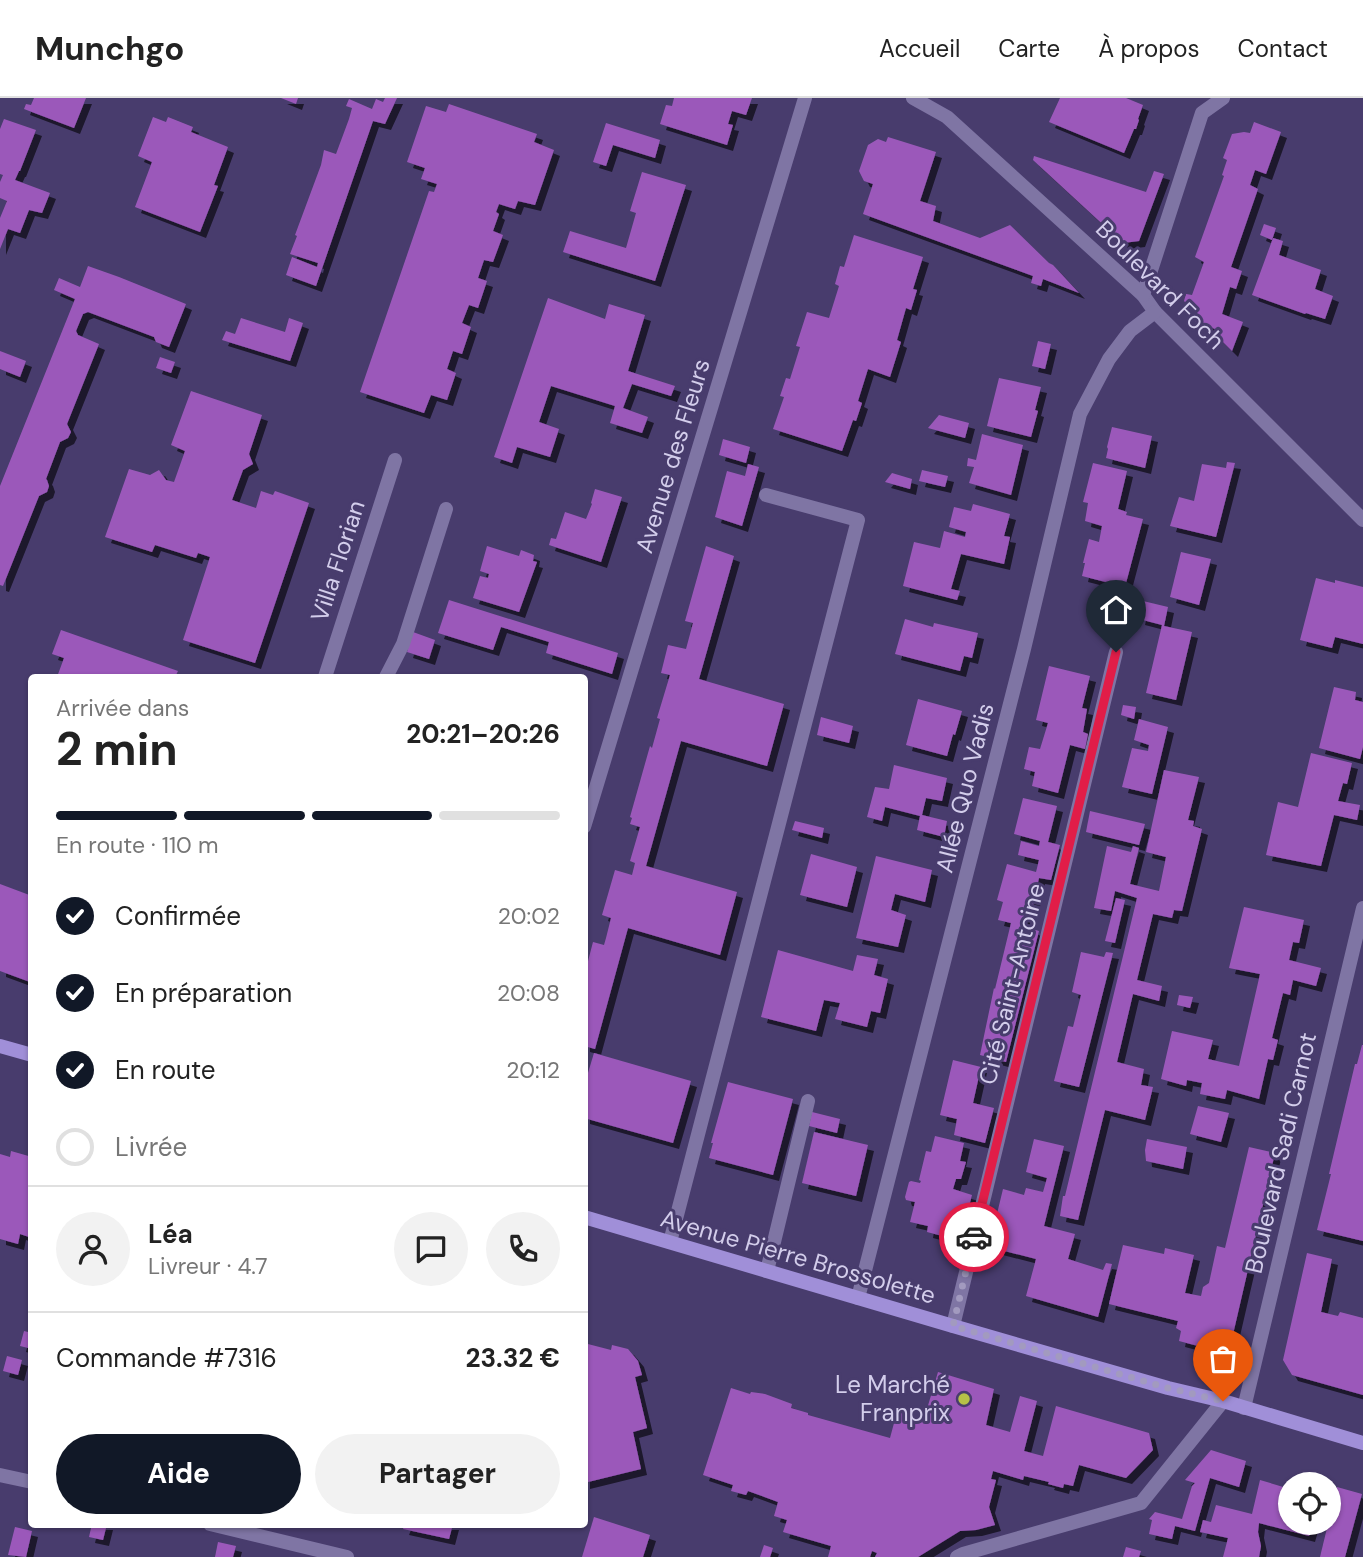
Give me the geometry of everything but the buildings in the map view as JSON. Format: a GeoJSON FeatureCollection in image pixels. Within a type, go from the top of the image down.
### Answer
{"type":"FeatureCollection","features":[{"type":"Feature","properties":{"kind":"main road"},"geometry":{"type":"LineString","coordinates":[[0,1046],[28,1054]]}},
{"type":"Feature","properties":{"kind":"main road","name":"Avenue Pierre Brossolette"},"geometry":{"type":"LineString","coordinates":[[588,1218],[1363,1443]]}},
{"type":"Feature","properties":{"kind":"street","name":"Avenue des Fleurs"},"geometry":{"type":"LineString","coordinates":[[588,814],[805,98]]}},
{"type":"Feature","properties":{"kind":"street","name":"Boulevard Foch"},"geometry":{"type":"LineString","coordinates":[[913,98],[947,117],[1143,295],[1156,312],[1363,520]]}},
{"type":"Feature","properties":{"kind":"street"},"geometry":{"type":"LineString","coordinates":[[1143,295],[1202,113],[1223,98]]}},
{"type":"Feature","properties":{"kind":"street","name":"Allée Quo Vadis"},"geometry":{"type":"LineString","coordinates":[[858,1298],[1020,662],[1080,414],[1109,359],[1130,331],[1156,312]]}},
{"type":"Feature","properties":{"kind":"street","name":"Villa Florian"},"geometry":{"type":"LineString","coordinates":[[326,674],[395,460]]}},
{"type":"Feature","properties":{"kind":"street"},"geometry":{"type":"LineString","coordinates":[[670,1242],[858,520],[766,495]]}},
{"type":"Feature","properties":{"kind":"street"},"geometry":{"type":"LineString","coordinates":[[388,674],[403,645],[446,509]]}},
{"type":"Feature","properties":{"kind":"street","name":"Cité Saint-Antoine"},"geometry":{"type":"LineString","coordinates":[[953,1326],[1116,652]]}},
{"type":"Feature","properties":{"kind":"street","name":"Boulevard Sadi Carnot"},"geometry":{"type":"LineString","coordinates":[[1244,1408],[1363,908]]}},
{"type":"Feature","properties":{"kind":"street"},"geometry":{"type":"LineString","coordinates":[[766,1271],[808,1101]]}},
{"type":"Feature","properties":{"kind":"street"},"geometry":{"type":"LineString","coordinates":[[957,1557],[1141,1503],[1223,1401]]}},
{"type":"Feature","properties":{"kind":"street"},"geometry":{"type":"LineString","coordinates":[[0,1475],[28,1481]]}},
{"type":"Feature","properties":{"kind":"street"},"geometry":{"type":"LineString","coordinates":[[227,1528],[347,1557]]}},
{"type":"Feature","properties":{"kind":"way so far"},"geometry":{"type":"LineString","coordinates":[[974,1237],[953,1326],[1168,1388],[1223,1401]]}},
{"type":"Feature","properties":{"kind":"place","name":"Le Marché Franprix"},"geometry":{"type":"Point","coordinates":[964,1399]}},
{"type":"Feature","properties":{"kind":"route"},"geometry":{"type":"LineString","coordinates":[[974,1237],[1116,652]]}}]}
